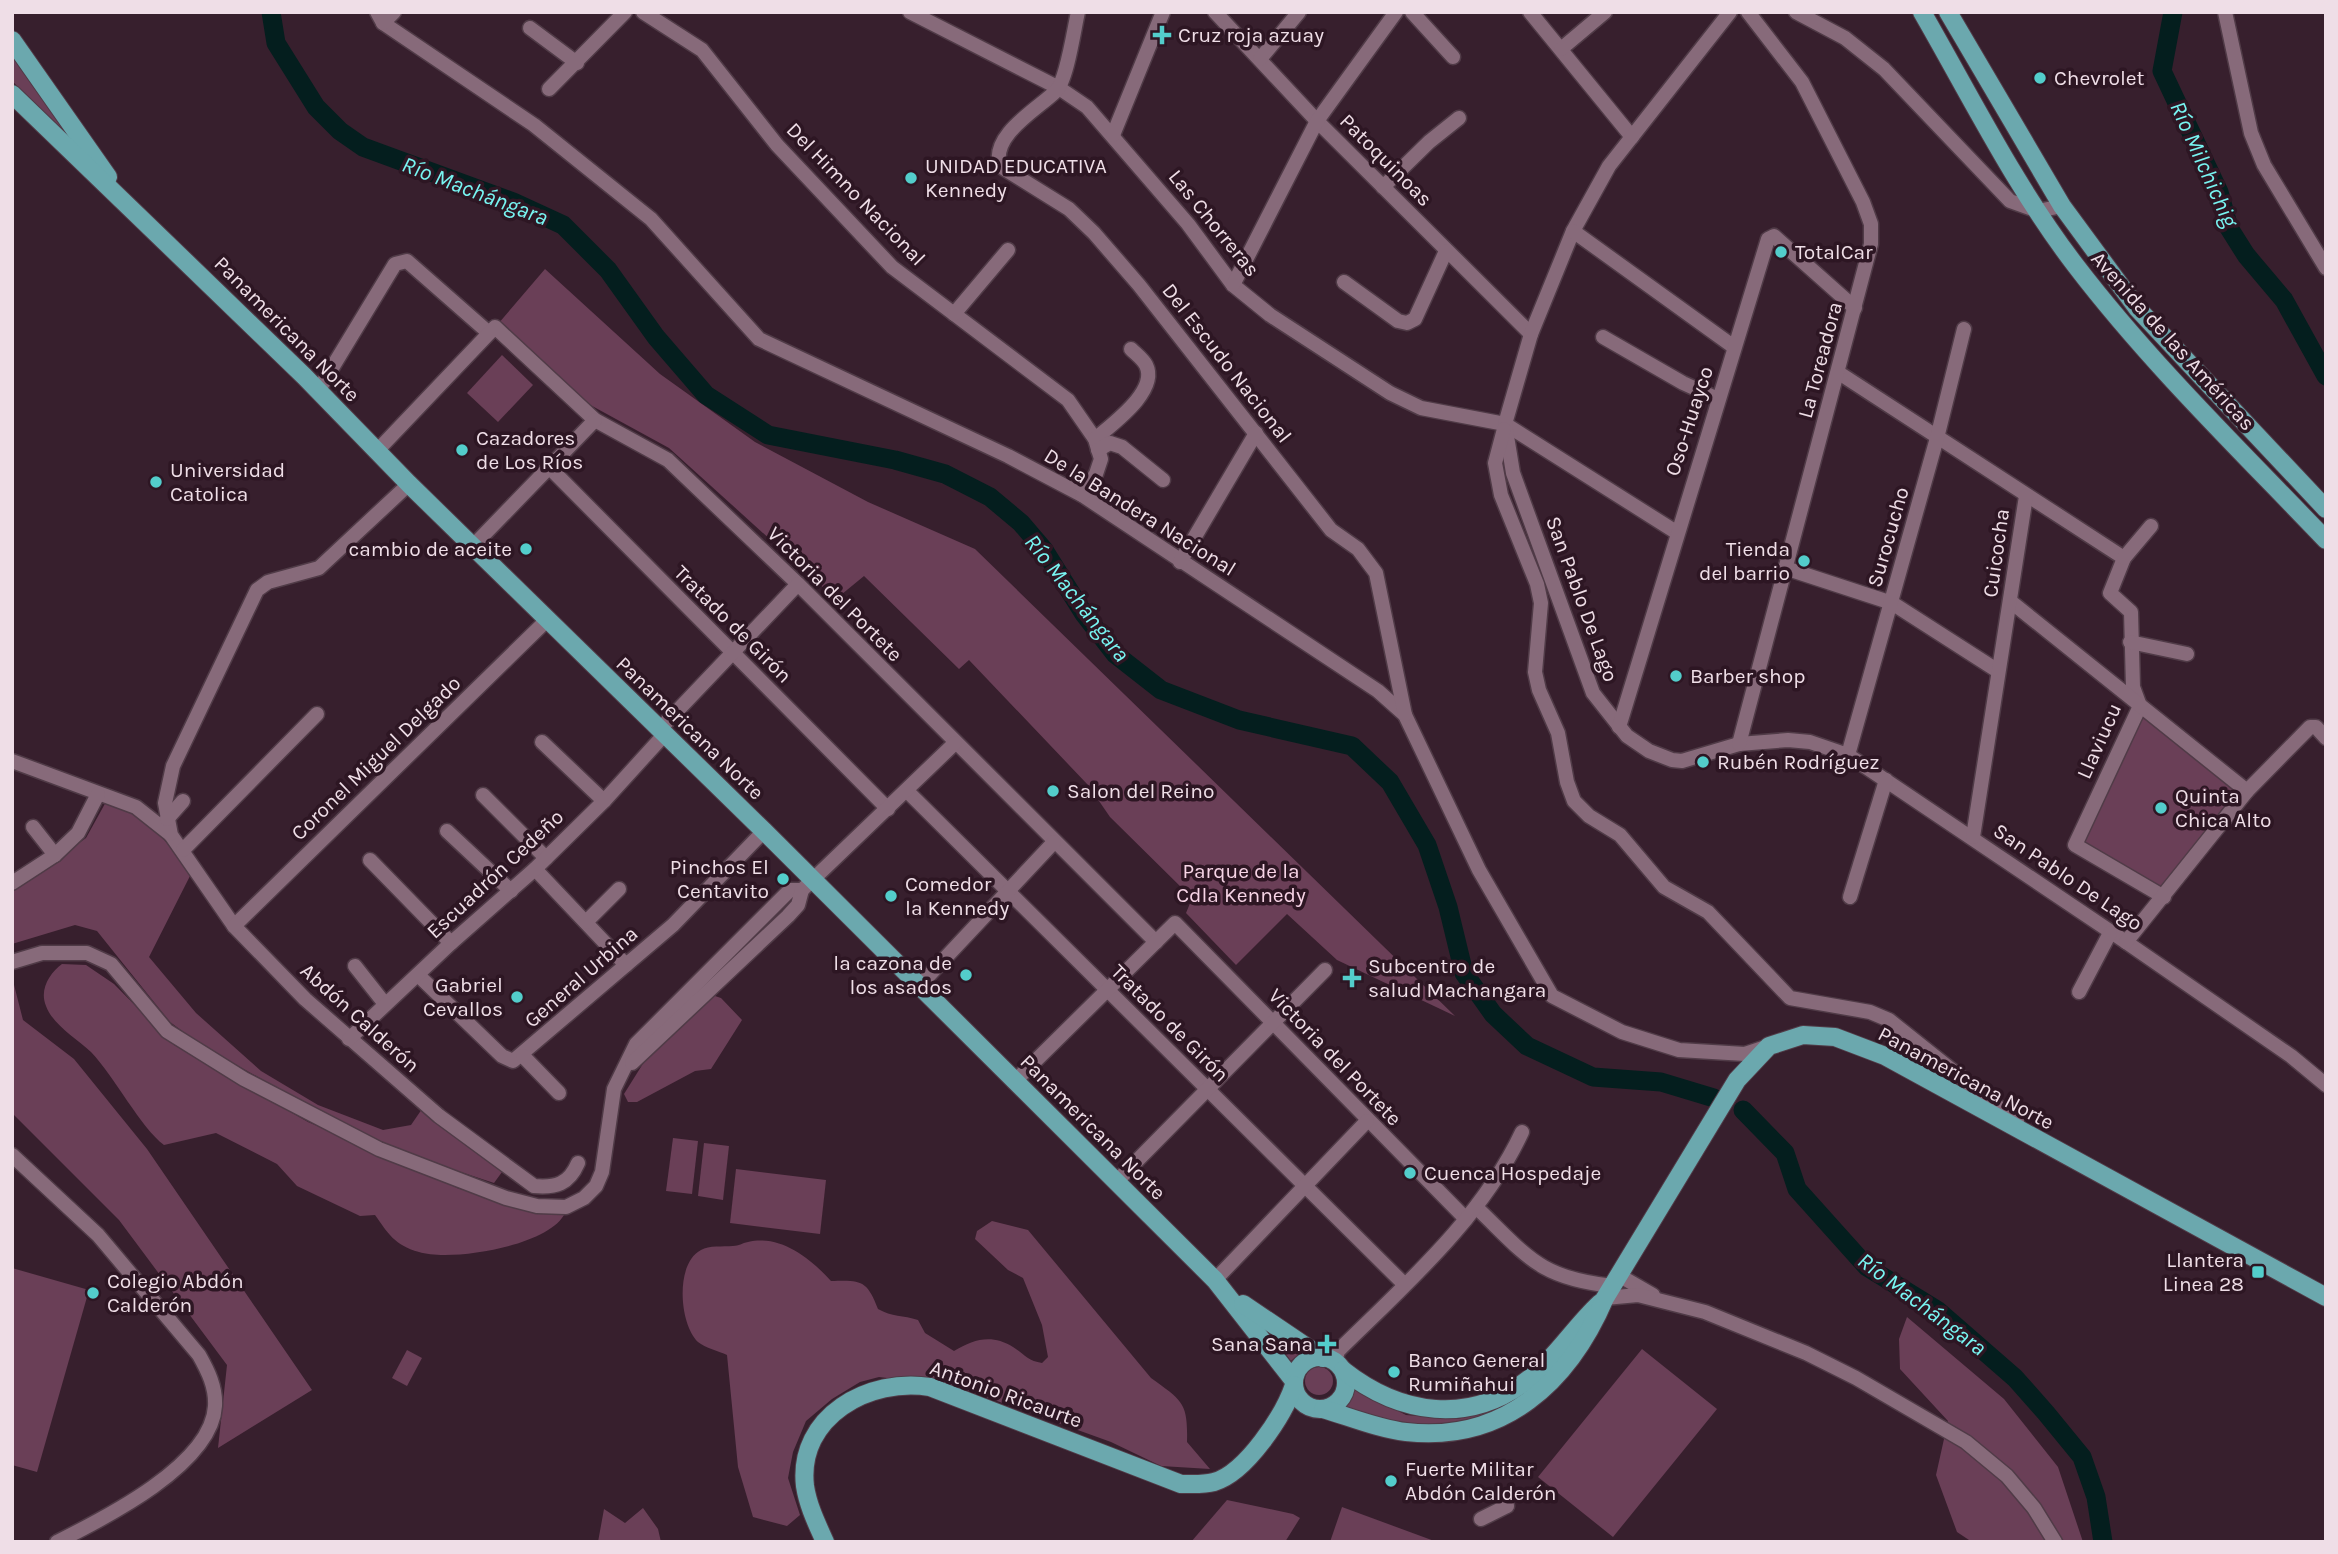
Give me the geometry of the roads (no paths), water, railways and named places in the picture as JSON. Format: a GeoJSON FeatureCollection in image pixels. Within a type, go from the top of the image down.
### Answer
{"type":"FeatureCollection","features":[{"type":"Feature","properties":{"kind":"main road","name":"Avenida de las Américas"},"geometry":{"type":"LineString","coordinates":[[1922,12],[2038,211],[2074,264],[2122,323],[2326,540]]}},
{"type":"Feature","properties":{"kind":"main road","name":"Avenida de las Américas"},"geometry":{"type":"LineString","coordinates":[[1948,12],[2062,206],[2137,307],[2326,509]]}},
{"type":"Feature","properties":{"kind":"main road","name":"Panamericana Norte"},"geometry":{"type":"LineString","coordinates":[[12,40],[87,157],[122,197],[376,452],[764,831],[807,886],[919,986],[1221,1286],[1294,1383],[1300,1399],[1319,1409],[1405,1432],[1436,1433],[1477,1426],[1520,1407],[1548,1387],[1564,1370],[1591,1331],[1613,1287],[1737,1080],[1769,1046],[1803,1035],[1835,1037],[1885,1056],[2050,1149],[2326,1297]]}},
{"type":"Feature","properties":{"kind":"main road","name":"Panamericana Norte"},"geometry":{"type":"LineString","coordinates":[[12,94],[87,157]]}},
{"type":"Feature","properties":{"kind":"main road","name":"Panamericana Norte"},"geometry":{"type":"LineString","coordinates":[[1221,1286],[1334,1363],[1368,1390],[1407,1405],[1446,1410],[1471,1407],[1494,1400],[1531,1377],[1613,1287]]}},
{"type":"Feature","properties":{"kind":"main road"},"geometry":{"type":"LineString","coordinates":[[1278,1420],[1303,1409],[1332,1407],[1343,1395],[1346,1387],[1334,1363],[1303,1364],[1294,1383]]}},
{"type":"Feature","properties":{"kind":"main road","name":"Antonio Ricaurte"},"geometry":{"type":"LineString","coordinates":[[825,1542],[809,1504],[805,1485],[805,1466],[811,1446],[830,1414],[845,1403],[891,1385],[910,1384],[952,1394],[1181,1484],[1207,1483],[1230,1475],[1278,1420],[1294,1383]]}},
{"type":"Feature","properties":{"kind":"street"},"geometry":{"type":"LineString","coordinates":[[380,18],[394,12]]}},
{"type":"Feature","properties":{"kind":"street"},"geometry":{"type":"LineString","coordinates":[[549,89],[625,12]]}},
{"type":"Feature","properties":{"kind":"street","name":"Del Himno Nacional"},"geometry":{"type":"LineString","coordinates":[[643,12],[702,50],[777,145],[892,267],[1068,400],[1097,444]]}},
{"type":"Feature","properties":{"kind":"street","name":"Las Chorreras"},"geometry":{"type":"LineString","coordinates":[[910,12],[926,17],[1059,88],[1087,107],[1188,224],[1233,285],[1270,315],[1390,393],[1421,408],[1505,424]]}},
{"type":"Feature","properties":{"kind":"street"},"geometry":{"type":"LineString","coordinates":[[1059,88],[1078,12]]}},
{"type":"Feature","properties":{"kind":"street"},"geometry":{"type":"LineString","coordinates":[[1113,135],[1163,12]]}},
{"type":"Feature","properties":{"kind":"street","name":"Patoquinoas"},"geometry":{"type":"LineString","coordinates":[[1215,12],[1317,121],[1531,334]]}},
{"type":"Feature","properties":{"kind":"street"},"geometry":{"type":"LineString","coordinates":[[1260,59],[1298,12]]}},
{"type":"Feature","properties":{"kind":"street"},"geometry":{"type":"LineString","coordinates":[[1233,285],[1317,121],[1396,12]]}},
{"type":"Feature","properties":{"kind":"street"},"geometry":{"type":"LineString","coordinates":[[1412,12],[1453,57]]}},
{"type":"Feature","properties":{"kind":"street"},"geometry":{"type":"LineString","coordinates":[[1530,12],[1632,137]]}},
{"type":"Feature","properties":{"kind":"street"},"geometry":{"type":"LineString","coordinates":[[1560,49],[1605,12]]}},
{"type":"Feature","properties":{"kind":"street","name":"San Pablo De Lago"},"geometry":{"type":"LineString","coordinates":[[1730,12],[1609,166],[1573,232],[1531,334],[1505,424],[1513,473],[1593,692],[1619,727],[1649,751],[1672,760],[1682,761],[1740,744],[1788,740],[1810,742],[1848,755],[2126,942],[2291,1056],[2326,1085]]}},
{"type":"Feature","properties":{"kind":"street","name":"La Toreadora"},"geometry":{"type":"LineString","coordinates":[[1740,744],[1871,244],[1871,224],[1863,202],[1802,82],[1748,12]]}},
{"type":"Feature","properties":{"kind":"street"},"geometry":{"type":"LineString","coordinates":[[1796,12],[1863,51],[2010,201],[2038,211],[2062,206]]}},
{"type":"Feature","properties":{"kind":"street"},"geometry":{"type":"LineString","coordinates":[[2225,12],[2251,133],[2264,166],[2326,268]]}},
{"type":"Feature","properties":{"kind":"street","name":"De la Bandera Nacional"},"geometry":{"type":"LineString","coordinates":[[380,18],[534,125],[651,219],[759,339],[1008,456],[1082,495],[1180,562],[1352,671],[1405,715],[1479,870],[1552,996],[1622,1032],[1679,1049],[1745,1054],[1769,1046]]}},
{"type":"Feature","properties":{"kind":"street"},"geometry":{"type":"LineString","coordinates":[[530,28],[577,63]]}},
{"type":"Feature","properties":{"kind":"street","name":"Del Escudo Nacional"},"geometry":{"type":"LineString","coordinates":[[1059,88],[1012,131],[1000,149],[1000,166],[1069,209],[1094,233],[1331,530],[1358,549],[1376,573],[1405,715]]}},
{"type":"Feature","properties":{"kind":"street"},"geometry":{"type":"LineString","coordinates":[[1382,187],[1429,142],[1459,118]]}},
{"type":"Feature","properties":{"kind":"street"},"geometry":{"type":"LineString","coordinates":[[1573,232],[1734,347]]}},
{"type":"Feature","properties":{"kind":"street","name":"Oso-Huayco"},"geometry":{"type":"LineString","coordinates":[[1619,727],[1676,532],[1768,239],[1774,236],[1856,308]]}},
{"type":"Feature","properties":{"kind":"street"},"geometry":{"type":"LineString","coordinates":[[954,314],[1008,250]]}},
{"type":"Feature","properties":{"kind":"street"},"geometry":{"type":"LineString","coordinates":[[1344,282],[1398,321],[1407,323],[1415,319],[1446,251]]}},
{"type":"Feature","properties":{"kind":"street"},"geometry":{"type":"LineString","coordinates":[[318,391],[395,264],[407,261],[489,333],[376,452]]}},
{"type":"Feature","properties":{"kind":"street","name":"Victoria del Portete"},"geometry":{"type":"LineString","coordinates":[[489,333],[495,327],[596,420],[667,460],[798,584],[1156,942],[1175,923],[1466,1219]]}},
{"type":"Feature","properties":{"kind":"street","name":"Surocucho"},"geometry":{"type":"LineString","coordinates":[[1848,755],[1937,438],[1964,329]]}},
{"type":"Feature","properties":{"kind":"street"},"geometry":{"type":"LineString","coordinates":[[1603,337],[1683,383],[1718,399]]}},
{"type":"Feature","properties":{"kind":"street"},"geometry":{"type":"LineString","coordinates":[[1097,444],[1137,401],[1145,388],[1149,374],[1146,364],[1131,349]]}},
{"type":"Feature","properties":{"kind":"street","name":"Cuicocha"},"geometry":{"type":"LineString","coordinates":[[1839,373],[2026,496],[1973,837]]}},
{"type":"Feature","properties":{"kind":"street"},"geometry":{"type":"LineString","coordinates":[[472,546],[596,420]]}},
{"type":"Feature","properties":{"kind":"street"},"geometry":{"type":"LineString","coordinates":[[1676,532],[1505,424],[1495,463],[1501,495],[1538,584],[1541,603],[1535,672],[1539,690],[1558,733],[1567,782],[1574,801],[1589,816],[1620,835],[1664,887],[1707,912],[1790,998],[1870,1012],[1889,1020],[2050,1149]]}},
{"type":"Feature","properties":{"kind":"street"},"geometry":{"type":"LineString","coordinates":[[1180,562],[1255,433]]}},
{"type":"Feature","properties":{"kind":"street"},"geometry":{"type":"LineString","coordinates":[[1097,444],[1110,443],[1122,447],[1163,480]]}},
{"type":"Feature","properties":{"kind":"street"},"geometry":{"type":"LineString","coordinates":[[1082,495],[1096,474],[1101,459],[1097,444]]}},
{"type":"Feature","properties":{"kind":"street","name":"Tratado de Girón"},"geometry":{"type":"LineString","coordinates":[[549,467],[888,809]]}},
{"type":"Feature","properties":{"kind":"street","name":"Abdón Calderón"},"geometry":{"type":"LineString","coordinates":[[409,484],[319,568],[268,582],[257,590],[173,766],[164,803],[167,819],[171,835],[234,926],[349,1040],[439,1116],[534,1186],[553,1188],[572,1176],[578,1163]]}},
{"type":"Feature","properties":{"kind":"street"},"geometry":{"type":"LineString","coordinates":[[2026,496],[2124,558]]}},
{"type":"Feature","properties":{"kind":"street","name":"Llaviucu"},"geometry":{"type":"LineString","coordinates":[[2151,526],[2124,558],[2110,593],[2130,612],[2133,687],[2140,706],[2075,845],[2164,897]]}},
{"type":"Feature","properties":{"kind":"street"},"geometry":{"type":"LineString","coordinates":[[1785,568],[1892,603],[1998,671]]}},
{"type":"Feature","properties":{"kind":"street","name":"Escuadrón Cedeño"},"geometry":{"type":"LineString","coordinates":[[349,1040],[451,943],[535,869],[604,801],[661,732],[798,584]]}},
{"type":"Feature","properties":{"kind":"street"},"geometry":{"type":"LineString","coordinates":[[2010,601],[2247,791]]}},
{"type":"Feature","properties":{"kind":"street","name":"Coronel Miguel Delgado"},"geometry":{"type":"LineString","coordinates":[[234,926],[547,620]]}},
{"type":"Feature","properties":{"kind":"street"},"geometry":{"type":"LineString","coordinates":[[2130,642],[2187,654]]}},
{"type":"Feature","properties":{"kind":"street"},"geometry":{"type":"LineString","coordinates":[[183,850],[317,714]]}},
{"type":"Feature","properties":{"kind":"street"},"geometry":{"type":"LineString","coordinates":[[2126,942],[2247,791],[2310,727],[2321,732]]}},
{"type":"Feature","properties":{"kind":"street"},"geometry":{"type":"LineString","coordinates":[[542,742],[604,801]]}},
{"type":"Feature","properties":{"kind":"street"},"geometry":{"type":"LineString","coordinates":[[12,961],[42,953],[87,953],[111,964],[167,1031],[244,1079],[379,1149],[506,1198],[537,1206],[566,1207],[584,1198],[596,1186],[602,1172],[614,1089],[626,1069],[788,915],[807,886],[955,743]]}},
{"type":"Feature","properties":{"kind":"street"},"geometry":{"type":"LineString","coordinates":[[12,761],[146,812],[171,835]]}},
{"type":"Feature","properties":{"kind":"street"},"geometry":{"type":"LineString","coordinates":[[1850,897],[1886,780]]}},
{"type":"Feature","properties":{"kind":"street","name":"Tratado de Girón"},"geometry":{"type":"LineString","coordinates":[[907,791],[1404,1284]]}},
{"type":"Feature","properties":{"kind":"street"},"geometry":{"type":"LineString","coordinates":[[12,883],[55,855],[78,833],[98,794]]}},
{"type":"Feature","properties":{"kind":"street"},"geometry":{"type":"LineString","coordinates":[[483,794],[546,858]]}},
{"type":"Feature","properties":{"kind":"street"},"geometry":{"type":"LineString","coordinates":[[167,819],[183,801]]}},
{"type":"Feature","properties":{"kind":"street"},"geometry":{"type":"LineString","coordinates":[[33,827],[55,855]]}},
{"type":"Feature","properties":{"kind":"street"},"geometry":{"type":"LineString","coordinates":[[447,831],[511,891]]}},
{"type":"Feature","properties":{"kind":"street","name":"General Urbina"},"geometry":{"type":"LineString","coordinates":[[418,975],[502,1056],[513,1060],[523,1056],[673,925],[764,831]]}},
{"type":"Feature","properties":{"kind":"street"},"geometry":{"type":"LineString","coordinates":[[919,986],[1054,842]]}},
{"type":"Feature","properties":{"kind":"street"},"geometry":{"type":"LineString","coordinates":[[370,860],[451,943]]}},
{"type":"Feature","properties":{"kind":"street"},"geometry":{"type":"LineString","coordinates":[[535,869],[626,965]]}},
{"type":"Feature","properties":{"kind":"street"},"geometry":{"type":"LineString","coordinates":[[586,922],[620,889]]}},
{"type":"Feature","properties":{"kind":"street"},"geometry":{"type":"LineString","coordinates":[[2079,992],[2110,933]]}},
{"type":"Feature","properties":{"kind":"street"},"geometry":{"type":"LineString","coordinates":[[1014,1082],[1156,942]]}},
{"type":"Feature","properties":{"kind":"street"},"geometry":{"type":"LineString","coordinates":[[355,966],[385,1004]]}},
{"type":"Feature","properties":{"kind":"street"},"geometry":{"type":"LineString","coordinates":[[1116,1182],[1325,970]]}},
{"type":"Feature","properties":{"kind":"street"},"geometry":{"type":"LineString","coordinates":[[523,1056],[559,1093]]}},
{"type":"Feature","properties":{"kind":"street"},"geometry":{"type":"LineString","coordinates":[[1221,1286],[1304,1185],[1367,1121]]}},
{"type":"Feature","properties":{"kind":"street"},"geometry":{"type":"LineString","coordinates":[[1334,1363],[1338,1351],[1477,1208],[1509,1161],[1522,1132]]}},
{"type":"Feature","properties":{"kind":"street"},"geometry":{"type":"LineString","coordinates":[[12,1155],[98,1235],[199,1355],[211,1378],[214,1394],[215,1407],[206,1433],[186,1460],[115,1513],[57,1542]]}},
{"type":"Feature","properties":{"kind":"street"},"geometry":{"type":"LineString","coordinates":[[1477,1208],[1538,1266],[1580,1282],[1613,1287],[1705,1312],[1806,1353],[1856,1378],[1966,1442],[2007,1476],[2034,1508],[2055,1542]]}},
{"type":"Feature","properties":{"kind":"street"},"geometry":{"type":"LineString","coordinates":[[1613,1287],[1660,1299]]}},
{"type":"Feature","properties":{"kind":"street"},"geometry":{"type":"LineString","coordinates":[[1481,1519],[1507,1506]]}},
{"type":"Feature","properties":{"kind":"waterway","name":"Río Machángara"},"geometry":{"type":"LineString","coordinates":[[271,12],[276,43],[316,107],[340,131],[363,147],[513,202],[563,225],[608,270],[656,337],[706,395],[768,435],[895,460],[945,474],[990,497],[1021,523],[1044,550],[1084,614],[1115,654],[1161,690],[1239,720],[1352,746],[1390,782],[1427,845],[1448,907],[1464,973],[1493,1014],[1527,1046],[1593,1077],[1661,1082],[1714,1098]]}},
{"type":"Feature","properties":{"kind":"waterway","name":"Río Milchichig"},"geometry":{"type":"LineString","coordinates":[[2173,12],[2162,71],[2219,192],[2229,228],[2246,255],[2284,300],[2326,376]]}},
{"type":"Feature","properties":{"kind":"waterway","name":"Río Machángara"},"geometry":{"type":"LineString","coordinates":[[1743,1110],[1785,1153],[1797,1189],[1867,1267],[1937,1310],[2015,1378],[2046,1413],[2082,1457],[2096,1497],[2103,1542]]}},
{"type":"Feature","properties":{"kind":"place","name":"Cruz roja azuay"},"geometry":{"type":"Point","coordinates":[1162,35]}},
{"type":"Feature","properties":{"kind":"place","name":"Chevrolet"},"geometry":{"type":"Point","coordinates":[2040,78]}},
{"type":"Feature","properties":{"kind":"place","name":"UNIDAD EDUCATIVA Kennedy"},"geometry":{"type":"Point","coordinates":[911,178]}},
{"type":"Feature","properties":{"kind":"place","name":"TotalCar"},"geometry":{"type":"Point","coordinates":[1781,252]}},
{"type":"Feature","properties":{"kind":"place","name":"Cazadores de Los Ríos"},"geometry":{"type":"Point","coordinates":[462,450]}},
{"type":"Feature","properties":{"kind":"place","name":"Universidad Catolica"},"geometry":{"type":"Point","coordinates":[156,482]}},
{"type":"Feature","properties":{"kind":"place","name":"cambio de aceite"},"geometry":{"type":"Point","coordinates":[526,549]}},
{"type":"Feature","properties":{"kind":"place","name":"Tienda del barrio"},"geometry":{"type":"Point","coordinates":[1804,561]}},
{"type":"Feature","properties":{"kind":"place","name":"Barber shop"},"geometry":{"type":"Point","coordinates":[1676,676]}},
{"type":"Feature","properties":{"kind":"place","name":"Rubén Rodríguez"},"geometry":{"type":"Point","coordinates":[1703,762]}},
{"type":"Feature","properties":{"kind":"place","name":"Salon del Reino"},"geometry":{"type":"Point","coordinates":[1053,791]}},
{"type":"Feature","properties":{"kind":"place","name":"Quinta Chica Alto"},"geometry":{"type":"Point","coordinates":[2161,808]}},
{"type":"Feature","properties":{"kind":"place","name":"Pinchos El Centavito"},"geometry":{"type":"Point","coordinates":[783,879]}},
{"type":"Feature","properties":{"kind":"place","name":"Comedor la Kennedy"},"geometry":{"type":"Point","coordinates":[891,896]}},
{"type":"Feature","properties":{"kind":"place","name":"la cazona de los asados"},"geometry":{"type":"Point","coordinates":[966,975]}},
{"type":"Feature","properties":{"kind":"place","name":"Subcentro de salud Machangara"},"geometry":{"type":"Point","coordinates":[1352,978]}},
{"type":"Feature","properties":{"kind":"place","name":"Gabriel Cevallos"},"geometry":{"type":"Point","coordinates":[517,997]}},
{"type":"Feature","properties":{"kind":"place","name":"Cuenca Hospedaje"},"geometry":{"type":"Point","coordinates":[1410,1173]}},
{"type":"Feature","properties":{"kind":"place","name":"Llantera Linea 28"},"geometry":{"type":"Point","coordinates":[2258,1272]}},
{"type":"Feature","properties":{"kind":"place","name":"Colegio Abdón Calderón"},"geometry":{"type":"Point","coordinates":[93,1293]}},
{"type":"Feature","properties":{"kind":"place","name":"Sana Sana"},"geometry":{"type":"Point","coordinates":[1327,1344]}},
{"type":"Feature","properties":{"kind":"place","name":"Banco General Rumiñahui"},"geometry":{"type":"Point","coordinates":[1394,1372]}},
{"type":"Feature","properties":{"kind":"place","name":"Fuerte Militar Abdón Calderón"},"geometry":{"type":"Point","coordinates":[1391,1481]}},
{"type":"Feature","properties":{"kind":"park label","name":"Parque de la Cdla Kennedy"},"geometry":{"type":"Point","coordinates":[1241,883]}}]}
